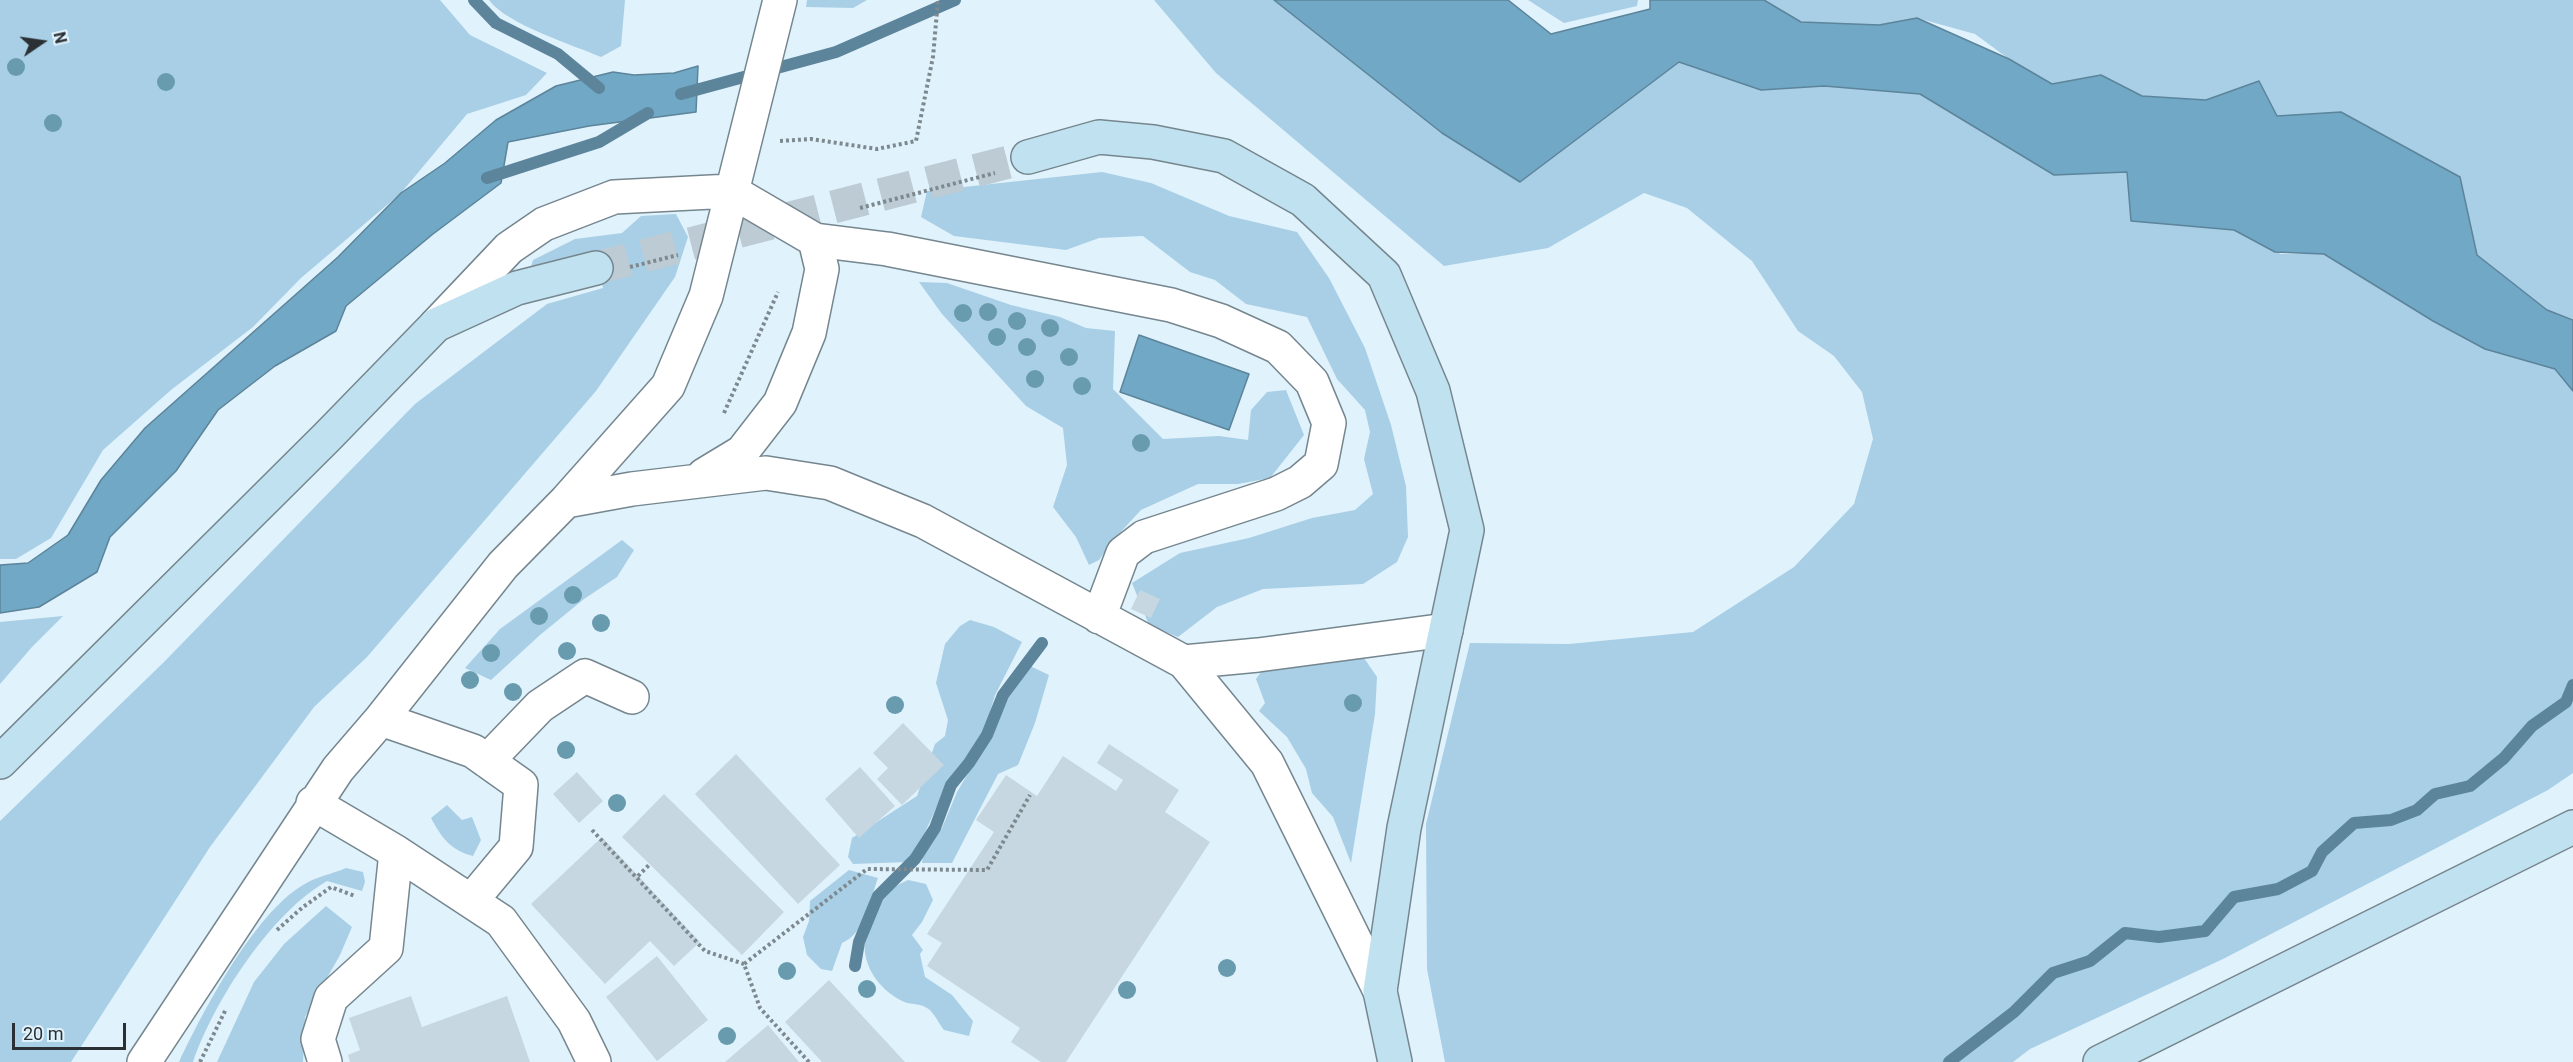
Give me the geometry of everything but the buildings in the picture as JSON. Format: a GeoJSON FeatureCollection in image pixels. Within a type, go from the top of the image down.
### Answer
{"type":"FeatureCollection","features":[{"type":"Feature","properties":{"kind":"street"},"geometry":{"type":"LineString","coordinates":[[144,1062],[338,769],[381,719],[503,565],[566,501],[668,386],[706,296],[731,191],[758,138],[780,0]]}},
{"type":"Feature","properties":{"kind":"street"},"geometry":{"type":"LineString","coordinates":[[1028,157],[1099,137],[1153,142],[1224,156],[1303,200],[1384,275],[1433,391],[1467,531],[1404,828],[1380,991]]}},
{"type":"Feature","properties":{"kind":"street"},"geometry":{"type":"LineString","coordinates":[[0,762],[327,437],[509,248],[544,224],[614,197],[731,191],[815,240],[887,249],[1172,305],[1221,321],[1278,347],[1312,382],[1329,423],[1321,464],[1300,482],[1276,494],[1144,537],[1123,553],[1099,617]]}},
{"type":"Feature","properties":{"kind":"street"},"geometry":{"type":"LineString","coordinates":[[681,484],[714,471],[742,452],[780,403],[809,333],[822,269],[815,240]]}},
{"type":"Feature","properties":{"kind":"street"},"geometry":{"type":"LineString","coordinates":[[436,325],[516,288],[609,269]]}},
{"type":"Feature","properties":{"kind":"street"},"geometry":{"type":"LineString","coordinates":[[566,501],[632,489],[766,473],[830,483],[923,521],[1184,662],[1267,763],[1380,991],[1395,1062]]}},
{"type":"Feature","properties":{"kind":"street"},"geometry":{"type":"LineString","coordinates":[[1184,662],[1258,655],[1446,630]]}},
{"type":"Feature","properties":{"kind":"street"},"geometry":{"type":"LineString","coordinates":[[487,761],[540,706],[585,676],[632,697]]}},
{"type":"Feature","properties":{"kind":"street"},"geometry":{"type":"LineString","coordinates":[[381,719],[473,751],[521,785],[516,847],[471,901]]}},
{"type":"Feature","properties":{"kind":"street"},"geometry":{"type":"LineString","coordinates":[[314,803],[396,852],[501,921],[574,1021],[594,1062]]}},
{"type":"Feature","properties":{"kind":"street"},"geometry":{"type":"LineString","coordinates":[[2100,1062],[2573,827]]}},
{"type":"Feature","properties":{"kind":"street"},"geometry":{"type":"LineString","coordinates":[[325,1062],[318,1040],[331,998],[386,948],[396,852]]}},
{"type":"Feature","properties":{"kind":"path"},"geometry":{"type":"LineString","coordinates":[[758,138],[811,139],[877,149],[916,141],[933,57],[938,0]]}},
{"type":"Feature","properties":{"kind":"path"},"geometry":{"type":"LineString","coordinates":[[854,210],[996,172]]}},
{"type":"Feature","properties":{"kind":"path"},"geometry":{"type":"LineString","coordinates":[[609,269],[680,255]]}},
{"type":"Feature","properties":{"kind":"path"},"geometry":{"type":"LineString","coordinates":[[722,418],[769,317],[780,285]]}},
{"type":"Feature","properties":{"kind":"path"},"geometry":{"type":"LineString","coordinates":[[744,964],[867,869],[987,870],[1030,795]]}},
{"type":"Feature","properties":{"kind":"path"},"geometry":{"type":"LineString","coordinates":[[592,830],[705,951],[744,964]]}},
{"type":"Feature","properties":{"kind":"path"},"geometry":{"type":"LineString","coordinates":[[638,876],[650,864]]}},
{"type":"Feature","properties":{"kind":"path"},"geometry":{"type":"LineString","coordinates":[[270,936],[303,907],[331,887],[364,900]]}},
{"type":"Feature","properties":{"kind":"path"},"geometry":{"type":"LineString","coordinates":[[744,964],[760,1008],[808,1062]]}},
{"type":"Feature","properties":{"kind":"path"},"geometry":{"type":"LineString","coordinates":[[200,1062],[231,1000]]}},
{"type":"Feature","properties":{"kind":"shaded area"},"geometry":{"type":"Polygon","coordinates":[[[0,0],[440,0],[470,35],[547,73],[526,95],[467,114],[401,193],[301,278],[253,327],[171,390],[103,450],[51,538],[16,559],[0,559],[0,0]]]}},
{"type":"Feature","properties":{"kind":"shaded area"},"geometry":{"type":"Polygon","coordinates":[[[489,0],[625,0],[621,46],[601,57],[525,25],[498,9],[489,0]]]}},
{"type":"Feature","properties":{"kind":"shaded area"},"geometry":{"type":"Polygon","coordinates":[[[807,0],[867,0],[853,8],[806,7],[807,0]]]}},
{"type":"Feature","properties":{"kind":"shaded area"},"geometry":{"type":"Polygon","coordinates":[[[1154,0],[1275,0],[1520,182],[1679,62],[1761,90],[1824,86],[1920,94],[2054,175],[2127,172],[2131,221],[2234,230],[2281,254],[2324,254],[2433,321],[2485,349],[2555,369],[2573,391],[2573,773],[2548,790],[2223,959],[2030,1049],[2013,1062],[1445,1062],[1427,969],[1426,824],[1470,643],[1569,644],[1693,632],[1794,567],[1854,504],[1873,439],[1862,392],[1834,356],[1798,331],[1752,261],[1687,208],[1644,193],[1548,248],[1444,266],[1216,73],[1154,0]]]}},
{"type":"Feature","properties":{"kind":"shaded area"},"geometry":{"type":"Polygon","coordinates":[[[1274,0],[1508,0],[1551,34],[1650,9],[1650,0],[1764,0],[1801,22],[1879,25],[1917,18],[2009,59],[2052,84],[2101,75],[2142,96],[2206,100],[2259,81],[2277,116],[2341,112],[2460,177],[2477,255],[2547,310],[2573,320],[2573,391],[2555,369],[2485,349],[2433,321],[2324,254],[2275,252],[2234,230],[2131,221],[2127,172],[2054,175],[1920,94],[1824,86],[1761,90],[1679,62],[1520,182],[1442,133],[1274,0]]]}},
{"type":"Feature","properties":{"kind":"shaded area"},"geometry":{"type":"Polygon","coordinates":[[[1528,0],[1638,0],[1637,6],[1564,23],[1528,0]]]}},
{"type":"Feature","properties":{"kind":"shaded area"},"geometry":{"type":"Polygon","coordinates":[[[1764,0],[2573,0],[2573,319],[2547,310],[2280,122],[2259,81],[2206,100],[2142,96],[2101,75],[2052,84],[2009,59],[1975,34],[1917,18],[1879,25],[1801,22],[1764,0]]]}},
{"type":"Feature","properties":{"kind":"shaded area"},"geometry":{"type":"Polygon","coordinates":[[[698,66],[696,112],[589,126],[508,142],[501,183],[433,234],[346,306],[336,331],[275,366],[218,410],[176,471],[110,537],[97,572],[39,607],[0,613],[0,565],[28,563],[68,535],[101,480],[145,428],[338,257],[401,193],[445,163],[496,120],[556,86],[613,72],[634,75],[674,73],[698,66]]]}},
{"type":"Feature","properties":{"kind":"shaded area"},"geometry":{"type":"Polygon","coordinates":[[[1102,172],[1151,183],[1229,216],[1297,232],[1329,278],[1365,348],[1391,425],[1406,486],[1408,537],[1397,562],[1363,584],[1263,589],[1217,607],[1178,637],[1149,625],[1132,583],[1180,553],[1249,538],[1312,518],[1355,510],[1373,494],[1364,459],[1370,432],[1365,410],[1337,379],[1307,317],[1246,304],[1215,280],[1190,272],[1143,236],[1099,238],[1066,250],[954,236],[921,217],[927,191],[1102,172]]]}},
{"type":"Feature","properties":{"kind":"shaded area"},"geometry":{"type":"Polygon","coordinates":[[[676,214],[688,237],[675,277],[596,391],[367,657],[314,707],[210,847],[71,1062],[0,1062],[0,821],[164,662],[415,404],[547,304],[603,288],[596,259],[529,274],[533,260],[575,239],[622,233],[641,216],[676,214]]]}},
{"type":"Feature","properties":{"kind":"shaded area"},"geometry":{"type":"Polygon","coordinates":[[[919,282],[947,283],[1011,305],[1060,317],[1086,328],[1115,331],[1113,389],[1163,439],[1219,436],[1248,440],[1251,410],[1267,392],[1286,390],[1304,435],[1270,478],[1238,484],[1198,484],[1141,510],[1115,538],[1099,560],[1089,565],[1076,537],[1053,507],[1067,465],[1063,428],[1026,406],[942,314],[919,282]]]}},
{"type":"Feature","properties":{"kind":"shaded area"},"geometry":{"type":"Polygon","coordinates":[[[1139,335],[1249,374],[1229,430],[1120,392],[1139,335]]]}},
{"type":"Feature","properties":{"kind":"shaded area"},"geometry":{"type":"Polygon","coordinates":[[[622,540],[634,550],[617,577],[584,599],[491,680],[465,668],[500,629],[622,540]]]}},
{"type":"Feature","properties":{"kind":"shaded area"},"geometry":{"type":"Polygon","coordinates":[[[63,616],[32,647],[0,684],[0,622],[63,616]]]}},
{"type":"Feature","properties":{"kind":"shaded area"},"geometry":{"type":"Polygon","coordinates":[[[970,620],[994,627],[1022,642],[995,695],[984,732],[971,755],[949,779],[918,848],[907,862],[853,864],[848,857],[852,838],[917,796],[935,744],[945,736],[948,720],[936,683],[945,644],[960,626],[970,620]]]}},
{"type":"Feature","properties":{"kind":"shaded area"},"geometry":{"type":"Polygon","coordinates":[[[1325,653],[1364,658],[1377,677],[1375,714],[1351,863],[1333,817],[1312,793],[1306,769],[1287,737],[1259,711],[1265,703],[1256,679],[1266,665],[1325,653]]]}},
{"type":"Feature","properties":{"kind":"shaded area"},"geometry":{"type":"Polygon","coordinates":[[[1028,665],[1049,675],[1035,723],[1018,765],[998,774],[952,863],[922,863],[924,847],[942,828],[957,792],[988,740],[1017,673],[1028,665]]]}},
{"type":"Feature","properties":{"kind":"shaded area"},"geometry":{"type":"Polygon","coordinates":[[[447,805],[462,820],[472,817],[481,840],[473,856],[453,847],[439,832],[431,818],[447,805]]]}},
{"type":"Feature","properties":{"kind":"shaded area"},"geometry":{"type":"Polygon","coordinates":[[[346,868],[363,872],[365,882],[362,891],[327,881],[306,895],[285,914],[230,986],[202,1038],[193,1062],[179,1062],[216,991],[266,918],[303,885],[346,868]]]}},
{"type":"Feature","properties":{"kind":"shaded area"},"geometry":{"type":"Polygon","coordinates":[[[849,870],[878,878],[857,932],[842,943],[832,971],[821,969],[807,955],[803,937],[809,921],[810,901],[849,870]]]}},
{"type":"Feature","properties":{"kind":"shaded area"},"geometry":{"type":"Polygon","coordinates":[[[908,880],[926,884],[933,900],[922,922],[912,935],[923,950],[920,954],[925,977],[952,995],[973,1021],[969,1036],[944,1030],[927,1008],[903,1002],[890,994],[875,978],[866,959],[865,937],[877,903],[886,893],[908,880]]]}},
{"type":"Feature","properties":{"kind":"shaded area"},"geometry":{"type":"Polygon","coordinates":[[[326,906],[352,927],[340,955],[305,1017],[303,1062],[217,1062],[254,982],[284,944],[326,906]]]}},
{"type":"Feature","properties":{"kind":"waterway"},"geometry":{"type":"LineString","coordinates":[[474,0],[496,23],[558,54],[599,88]]}},
{"type":"Feature","properties":{"kind":"waterway"},"geometry":{"type":"LineString","coordinates":[[681,94],[836,52],[955,0]]}},
{"type":"Feature","properties":{"kind":"waterway"},"geometry":{"type":"LineString","coordinates":[[487,178],[599,142],[648,113]]}},
{"type":"Feature","properties":{"kind":"waterway"},"geometry":{"type":"LineString","coordinates":[[855,966],[859,942],[878,896],[915,859],[935,828],[951,785],[987,735],[1003,695],[1042,643]]}},
{"type":"Feature","properties":{"kind":"waterway"},"geometry":{"type":"LineString","coordinates":[[1949,1062],[2014,1012],[2053,973],[2090,961],[2125,933],[2159,937],[2205,931],[2234,897],[2278,889],[2312,871],[2322,852],[2354,823],[2391,820],[2417,810],[2435,794],[2470,786],[2504,758],[2532,726],[2566,702],[2573,685]]}},
{"type":"Feature","properties":{"kind":"tunnel"},"geometry":{"type":"LineString","coordinates":[[596,268],[1028,157]]}}]}
